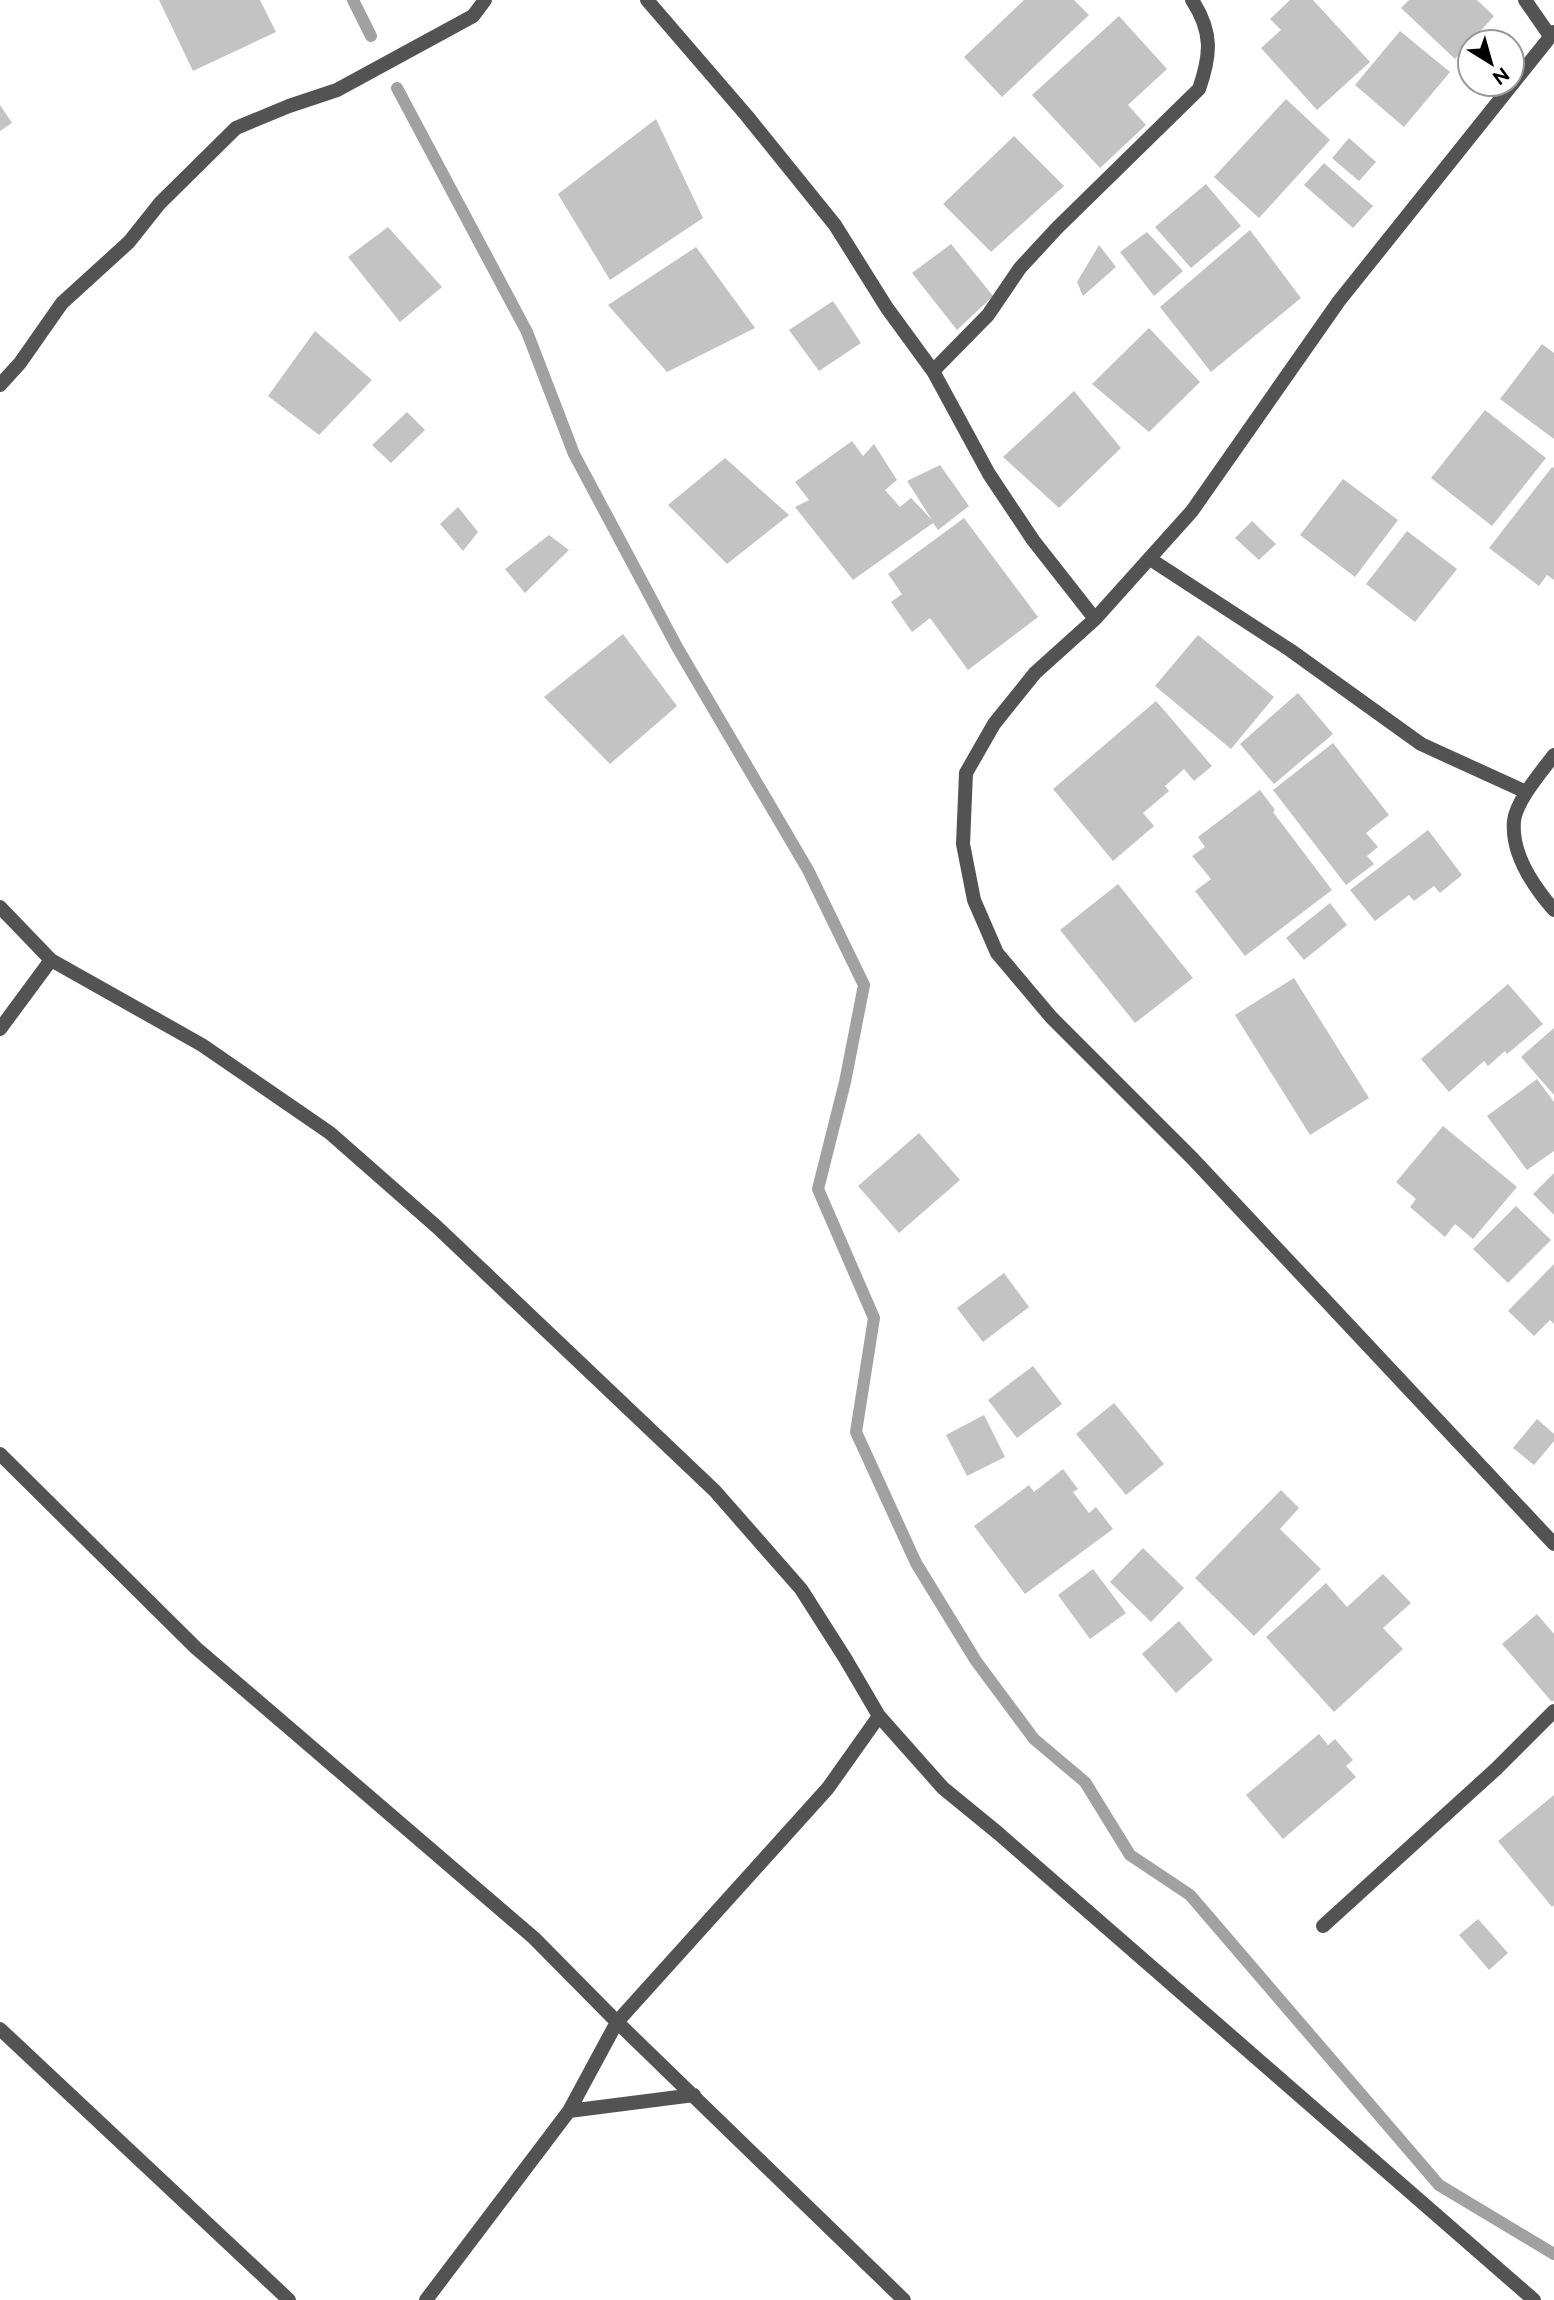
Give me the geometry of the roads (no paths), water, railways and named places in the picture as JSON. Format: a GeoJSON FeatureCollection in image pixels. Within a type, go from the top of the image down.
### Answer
{"type":"FeatureCollection","features":[{"type":"Feature","properties":{"kind":"street"},"geometry":{"type":"LineString","coordinates":[[0,385],[20,363],[62,303],[129,242],[160,203],[236,128],[346,86],[472,16],[485,0]]}},
{"type":"Feature","properties":{"kind":"street"},"geometry":{"type":"LineString","coordinates":[[648,0],[835,225],[887,308],[933,371],[989,474],[1033,540],[1095,619]]}},
{"type":"Feature","properties":{"kind":"street"},"geometry":{"type":"LineString","coordinates":[[933,371],[988,315],[1020,268],[1057,228],[1199,89],[1208,63],[1206,25],[1192,0]]}},
{"type":"Feature","properties":{"kind":"street"},"geometry":{"type":"LineString","coordinates":[[1525,0],[1552,34],[1339,301],[1192,511],[1095,619],[1035,673],[994,724],[965,772],[963,844],[974,900],[998,953],[1051,1017],[1193,1159],[1554,1544]]}},
{"type":"Feature","properties":{"kind":"street"},"geometry":{"type":"LineString","coordinates":[[1150,559],[1290,650],[1421,744],[1526,792]]}},
{"type":"Feature","properties":{"kind":"street"},"geometry":{"type":"LineString","coordinates":[[1554,755],[1526,792],[1514,820],[1519,858],[1543,898],[1554,910]]}},
{"type":"Feature","properties":{"kind":"street"},"geometry":{"type":"LineString","coordinates":[[0,907],[51,960],[202,1045],[330,1133],[437,1227],[715,1491],[801,1589],[879,1716],[943,1788],[1534,2300]]}},
{"type":"Feature","properties":{"kind":"street"},"geometry":{"type":"LineString","coordinates":[[0,1029],[51,960]]}},
{"type":"Feature","properties":{"kind":"street"},"geometry":{"type":"LineString","coordinates":[[0,1454],[196,1648],[534,1938],[904,2300]]}},
{"type":"Feature","properties":{"kind":"street"},"geometry":{"type":"LineString","coordinates":[[1322,1926],[1496,1769],[1554,1710]]}},
{"type":"Feature","properties":{"kind":"street"},"geometry":{"type":"LineString","coordinates":[[426,2300],[569,2111],[617,2022],[828,1788],[879,1716]]}},
{"type":"Feature","properties":{"kind":"street"},"geometry":{"type":"LineString","coordinates":[[0,2029],[289,2300]]}},
{"type":"Feature","properties":{"kind":"street"},"geometry":{"type":"LineString","coordinates":[[569,2111],[694,2095]]}},
{"type":"Feature","properties":{"kind":"waterway"},"geometry":{"type":"LineString","coordinates":[[353,0],[371,36]]}},
{"type":"Feature","properties":{"kind":"waterway"},"geometry":{"type":"LineString","coordinates":[[397,88],[527,332],[574,454],[677,647],[808,870],[864,985],[845,1082],[818,1189],[874,1318],[856,1432],[916,1563],[976,1661],[1034,1739],[1085,1782],[1130,1855],[1190,1895],[1439,2185],[1554,2254]]}}]}
